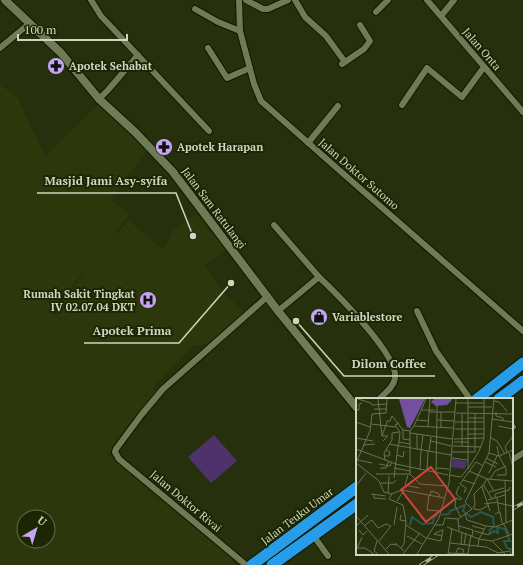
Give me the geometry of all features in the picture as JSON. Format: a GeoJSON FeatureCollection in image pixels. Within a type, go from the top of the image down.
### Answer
{"type":"FeatureCollection","features":[{"type":"Feature","properties":{"kind":"highway"},"geometry":{"type":"LineString","coordinates":[[478,398],[523,364]]}},
{"type":"Feature","properties":{"kind":"highway"},"geometry":{"type":"LineString","coordinates":[[500,398],[523,381]]}},
{"type":"Feature","properties":{"kind":"highway","name":"Jalan Teuku Umar"},"geometry":{"type":"LineString","coordinates":[[252,565],[356,488]]}},
{"type":"Feature","properties":{"kind":"highway"},"geometry":{"type":"LineString","coordinates":[[272,565],[356,505],[347,495]]}},
{"type":"Feature","properties":{"kind":"street","name":"Jalan Sam Ratulangi"},"geometry":{"type":"LineString","coordinates":[[5,0],[61,53],[99,99],[135,132],[173,172],[278,311],[356,407]]}},
{"type":"Feature","properties":{"kind":"street"},"geometry":{"type":"LineString","coordinates":[[91,0],[101,16],[208,131]]}},
{"type":"Feature","properties":{"kind":"street","name":"Jalan Doktor Sutomo"},"geometry":{"type":"LineString","coordinates":[[239,0],[240,31],[254,84],[261,101],[523,330]]}},
{"type":"Feature","properties":{"kind":"street"},"geometry":{"type":"LineString","coordinates":[[246,0],[263,9],[268,9],[288,0]]}},
{"type":"Feature","properties":{"kind":"street"},"geometry":{"type":"LineString","coordinates":[[295,0],[305,17],[326,36],[344,63],[364,49],[370,41],[360,25]]}},
{"type":"Feature","properties":{"kind":"street"},"geometry":{"type":"LineString","coordinates":[[376,12],[388,0]]}},
{"type":"Feature","properties":{"kind":"street","name":"Jalan Onta"},"geometry":{"type":"LineString","coordinates":[[427,0],[523,112]]}},
{"type":"Feature","properties":{"kind":"street"},"geometry":{"type":"LineString","coordinates":[[441,16],[454,0]]}},
{"type":"Feature","properties":{"kind":"street"},"geometry":{"type":"LineString","coordinates":[[195,9],[218,22],[240,31]]}},
{"type":"Feature","properties":{"kind":"street"},"geometry":{"type":"LineString","coordinates":[[0,48],[30,23]]}},
{"type":"Feature","properties":{"kind":"street"},"geometry":{"type":"LineString","coordinates":[[208,48],[227,78],[250,68]]}},
{"type":"Feature","properties":{"kind":"street"},"geometry":{"type":"LineString","coordinates":[[99,99],[138,55]]}},
{"type":"Feature","properties":{"kind":"street"},"geometry":{"type":"LineString","coordinates":[[402,105],[428,68],[462,97],[484,67]]}},
{"type":"Feature","properties":{"kind":"street"},"geometry":{"type":"LineString","coordinates":[[308,142],[338,106]]}},
{"type":"Feature","properties":{"kind":"street"},"geometry":{"type":"LineString","coordinates":[[274,225],[382,347],[395,369],[394,382],[380,398]]}},
{"type":"Feature","properties":{"kind":"street"},"geometry":{"type":"LineString","coordinates":[[278,311],[319,277]]}},
{"type":"Feature","properties":{"kind":"street","name":"Jalan Doktor Rivai"},"geometry":{"type":"LineString","coordinates":[[246,565],[119,459],[115,452],[142,414],[163,389],[268,296]]}},
{"type":"Feature","properties":{"kind":"street"},"geometry":{"type":"LineString","coordinates":[[417,311],[436,351],[469,398]]}},
{"type":"Feature","properties":{"kind":"street"},"geometry":{"type":"LineString","coordinates":[[513,459],[523,453]]}},
{"type":"Feature","properties":{"kind":"street"},"geometry":{"type":"LineString","coordinates":[[313,535],[328,556]]}},
{"type":"Feature","properties":{"kind":"shaded area"},"geometry":{"type":"Polygon","coordinates":[[[0,85],[17,97],[45,156],[98,105],[147,150],[111,199],[129,215],[108,242],[129,221],[164,250],[173,231],[196,214],[226,250],[204,266],[217,282],[221,290],[244,313],[205,345],[192,346],[152,389],[156,392],[108,455],[232,559],[234,565],[0,565],[0,85]],[[91,264],[54,306],[53,314],[65,322],[55,313],[91,264]]]}},
{"type":"Feature","properties":{"kind":"shaded area"},"geometry":{"type":"Polygon","coordinates":[[[214,435],[237,461],[211,483],[188,457],[214,435]]]}},
{"type":"Feature","properties":{"kind":"railway"},"geometry":{"type":"LineString","coordinates":[[513,508],[523,503]]}},
{"type":"Feature","properties":{"kind":"railway"},"geometry":{"type":"LineString","coordinates":[[421,565],[436,555]]}},
{"type":"Feature","properties":{"kind":"place","name":"Apotek Sehabat"},"geometry":{"type":"Point","coordinates":[56,66]}},
{"type":"Feature","properties":{"kind":"place","name":"Apotek Harapan"},"geometry":{"type":"Point","coordinates":[164,147]}},
{"type":"Feature","properties":{"kind":"place","name":"Masjid Jami Asy-syifa"},"geometry":{"type":"Point","coordinates":[193,236]}},
{"type":"Feature","properties":{"kind":"place","name":"Apotek Prima"},"geometry":{"type":"Point","coordinates":[231,283]}},
{"type":"Feature","properties":{"kind":"place","name":"Rumah Sakit Tingkat IV 02.07.04 DKT"},"geometry":{"type":"Point","coordinates":[148,300]}},
{"type":"Feature","properties":{"kind":"place","name":"Variablestore"},"geometry":{"type":"Point","coordinates":[319,317]}},
{"type":"Feature","properties":{"kind":"place","name":"Dilom Coffee"},"geometry":{"type":"Point","coordinates":[296,321]}}]}
